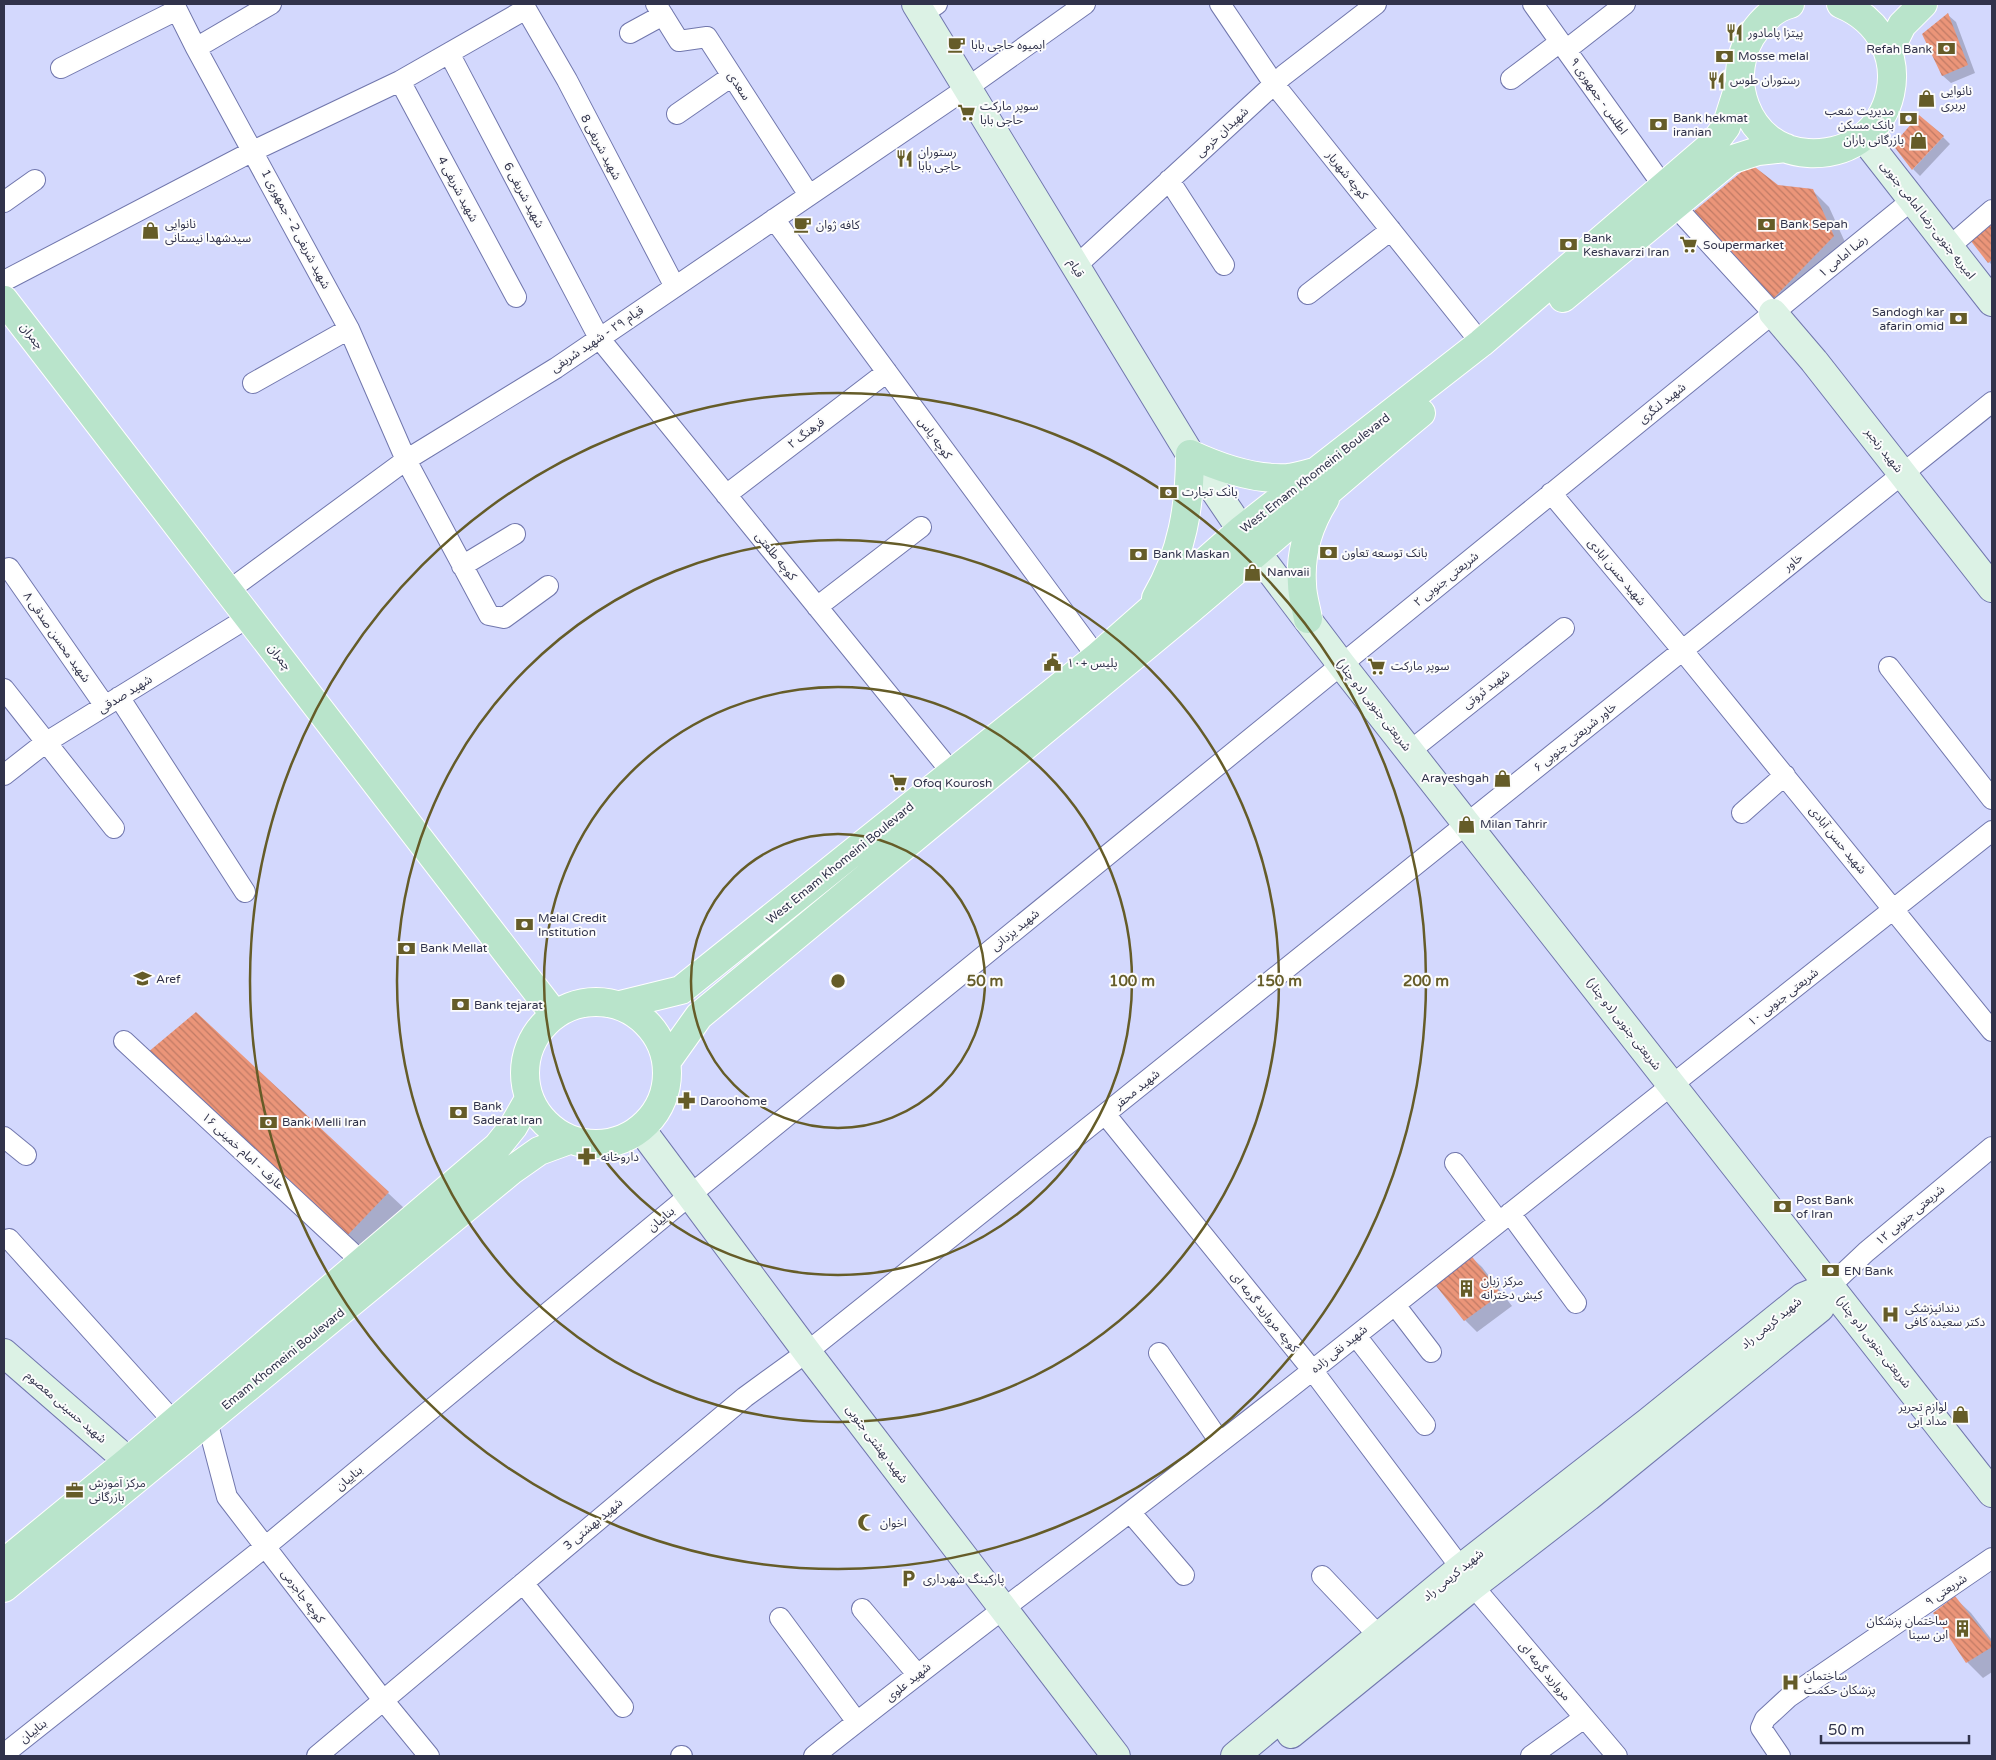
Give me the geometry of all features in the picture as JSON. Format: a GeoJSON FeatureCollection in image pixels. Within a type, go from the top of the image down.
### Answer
{"type":"FeatureCollection","features":[{"type":"Feature","properties":{"kind":"main road"},"geometry":{"type":"LineString","coordinates":[[1790,4],[1764,18],[1749,37],[1740,61],[1739,86],[1744,106],[1754,124],[1768,138],[1786,148],[1806,154],[1826,153],[1846,148],[1864,137],[1880,120],[1890,98],[1893,74],[1889,51],[1876,28],[1856,6]]}},
{"type":"Feature","properties":{"kind":"main road"},"geometry":{"type":"LineString","coordinates":[[1889,51],[1902,25],[1923,4]]}},
{"type":"Feature","properties":{"kind":"main road","name":"قیام"},"geometry":{"type":"LineString","coordinates":[[925,7],[967,88],[1075,267],[1190,454],[1257,554]]}},
{"type":"Feature","properties":{"kind":"main road","name":"West Emam Khomeini Boulevard"},"geometry":{"type":"LineString","coordinates":[[620,1005],[681,990],[1097,657],[1241,530],[1326,478],[1670,196],[1726,127],[1739,86]]}},
{"type":"Feature","properties":{"kind":"main road","name":"امیریه جنوبی-رضا امامی جنوبی"},"geometry":{"type":"LineString","coordinates":[[1864,137],[1992,302]]}},
{"type":"Feature","properties":{"kind":"main road","name":"West Emam Khomeini Boulevard"},"geometry":{"type":"LineString","coordinates":[[667,1061],[699,1016],[1257,554],[1326,478],[1481,343],[1670,196],[1730,160],[1758,151],[1786,148]]}},
{"type":"Feature","properties":{"kind":"main road","name":"چمران"},"geometry":{"type":"LineString","coordinates":[[4,300],[555,1015]]}},
{"type":"Feature","properties":{"kind":"main road","name":"شهید رنجبر"},"geometry":{"type":"LineString","coordinates":[[1773,313],[1814,361],[1992,588]]}},
{"type":"Feature","properties":{"kind":"main road"},"geometry":{"type":"LineString","coordinates":[[1146,614],[1164,585],[1177,554],[1186,522],[1190,488],[1190,454],[1221,468],[1254,476],[1326,478],[1304,549],[1302,584],[1308,619]]}},
{"type":"Feature","properties":{"kind":"main road","name":"شریعتی جنوبی (دو چنار)"},"geometry":{"type":"LineString","coordinates":[[1257,554],[1341,664],[1992,1493]]}},
{"type":"Feature","properties":{"kind":"main road"},"geometry":{"type":"LineString","coordinates":[[598,1001],[620,1005],[637,1014],[651,1027],[661,1043],[667,1061],[668,1080],[663,1098],[654,1115],[641,1129],[625,1139],[606,1144],[587,1144],[569,1140],[552,1130],[538,1116],[529,1099],[525,1076],[528,1052],[538,1031],[555,1015],[575,1004],[598,1001]]}},
{"type":"Feature","properties":{"kind":"main road","name":"Emam Khomeini Boulevard"},"geometry":{"type":"LineString","coordinates":[[4,1563],[128,1461],[497,1148],[513,1127],[529,1099]]}},
{"type":"Feature","properties":{"kind":"main road","name":"شهید بهشتی جنوبی"},"geometry":{"type":"LineString","coordinates":[[641,1129],[807,1352],[1116,1756]]}},
{"type":"Feature","properties":{"kind":"main road","name":"Emam Khomeini Boulevard"},"geometry":{"type":"LineString","coordinates":[[4,1588],[512,1170],[539,1151],[569,1140]]}},
{"type":"Feature","properties":{"kind":"main road","name":"شهید کریمی راد"},"geometry":{"type":"LineString","coordinates":[[1236,1756],[1379,1636],[1588,1498],[1820,1308],[1830,1286]]}},
{"type":"Feature","properties":{"kind":"main road","name":"شهید حسینی معصوم"},"geometry":{"type":"LineString","coordinates":[[4,1353],[128,1461]]}},
{"type":"Feature","properties":{"kind":"main road","name":"شهید کریمی راد"},"geometry":{"type":"LineString","coordinates":[[1264,1756],[1467,1577]]}},
{"type":"Feature","properties":{"kind":"street"},"geometry":{"type":"LineString","coordinates":[[196,48],[271,4]]}},
{"type":"Feature","properties":{"kind":"street","name":"قیام ۲۹ - شهید شریفی"},"geometry":{"type":"LineString","coordinates":[[228,591],[406,460],[556,368],[967,88],[1085,4]]}},
{"type":"Feature","properties":{"kind":"street","name":"کوچه شهریار"},"geometry":{"type":"LineString","coordinates":[[1220,4],[1274,84],[1481,343]]}},
{"type":"Feature","properties":{"kind":"street","name":"شهیدان خرمی"},"geometry":{"type":"LineString","coordinates":[[1075,267],[1274,84],[1376,4]]}},
{"type":"Feature","properties":{"kind":"street","name":"اطلس - جمهوری ۹"},"geometry":{"type":"LineString","coordinates":[[1533,4],[1670,196],[1773,313]]}},
{"type":"Feature","properties":{"kind":"street"},"geometry":{"type":"LineString","coordinates":[[1511,79],[1624,4]]}},
{"type":"Feature","properties":{"kind":"street"},"geometry":{"type":"LineString","coordinates":[[61,68],[176,7]]}},
{"type":"Feature","properties":{"kind":"street","name":"شهید شریفی 2 - جمهوری 1"},"geometry":{"type":"LineString","coordinates":[[176,7],[196,48],[349,329],[406,460],[489,615],[504,618],[548,586]]}},
{"type":"Feature","properties":{"kind":"street","name":"شهید شریفی 8"},"geometry":{"type":"LineString","coordinates":[[449,53],[526,8],[567,80],[674,287]]}},
{"type":"Feature","properties":{"kind":"street"},"geometry":{"type":"LineString","coordinates":[[630,33],[660,10]]}},
{"type":"Feature","properties":{"kind":"street","name":"سعدی"},"geometry":{"type":"LineString","coordinates":[[660,10],[679,41],[707,37],[809,195]]}},
{"type":"Feature","properties":{"kind":"street"},"geometry":{"type":"LineString","coordinates":[[4,281],[253,151],[400,81],[449,53]]}},
{"type":"Feature","properties":{"kind":"street","name":"شهید شریفی 6"},"geometry":{"type":"LineString","coordinates":[[449,53],[599,338]]}},
{"type":"Feature","properties":{"kind":"street"},"geometry":{"type":"LineString","coordinates":[[676,114],[732,76]]}},
{"type":"Feature","properties":{"kind":"street","name":"شهید شریفی 4"},"geometry":{"type":"LineString","coordinates":[[400,81],[516,297]]}},
{"type":"Feature","properties":{"kind":"street"},"geometry":{"type":"LineString","coordinates":[[4,202],[35,180]]}},
{"type":"Feature","properties":{"kind":"street"},"geometry":{"type":"LineString","coordinates":[[1169,180],[1224,265]]}},
{"type":"Feature","properties":{"kind":"street","name":"رضا امامی ۱"},"geometry":{"type":"LineString","coordinates":[[1773,313],[1912,200]]}},
{"type":"Feature","properties":{"kind":"street"},"geometry":{"type":"LineString","coordinates":[[1950,247],[1992,210]]}},
{"type":"Feature","properties":{"kind":"street","name":"کوچه یاس"},"geometry":{"type":"LineString","coordinates":[[774,219],[1097,657]]}},
{"type":"Feature","properties":{"kind":"street"},"geometry":{"type":"LineString","coordinates":[[1308,294],[1391,230]]}},
{"type":"Feature","properties":{"kind":"street","name":"شهید لنگری"},"geometry":{"type":"LineString","coordinates":[[1551,494],[1773,313]]}},
{"type":"Feature","properties":{"kind":"street"},"geometry":{"type":"LineString","coordinates":[[253,383],[349,329]]}},
{"type":"Feature","properties":{"kind":"street","name":"کوچه طلعتی"},"geometry":{"type":"LineString","coordinates":[[599,338],[952,774]]}},
{"type":"Feature","properties":{"kind":"street","name":"فرهنگ ۲"},"geometry":{"type":"LineString","coordinates":[[726,495],[887,372]]}},
{"type":"Feature","properties":{"kind":"street","name":"خاور"},"geometry":{"type":"LineString","coordinates":[[1683,651],[1992,402]]}},
{"type":"Feature","properties":{"kind":"street","name":"شهید حسن ابادی"},"geometry":{"type":"LineString","coordinates":[[1551,494],[1683,651]]}},
{"type":"Feature","properties":{"kind":"street","name":"شریعتی جنوبی ۲"},"geometry":{"type":"LineString","coordinates":[[1341,664],[1551,494]]}},
{"type":"Feature","properties":{"kind":"street"},"geometry":{"type":"LineString","coordinates":[[817,607],[920,527]]}},
{"type":"Feature","properties":{"kind":"street"},"geometry":{"type":"LineString","coordinates":[[462,566],[515,534]]}},
{"type":"Feature","properties":{"kind":"street","name":"شهید محسن صدقی ۸"},"geometry":{"type":"LineString","coordinates":[[10,568],[112,702],[245,892]]}},
{"type":"Feature","properties":{"kind":"street","name":"شهید صدقی"},"geometry":{"type":"LineString","coordinates":[[4,775],[45,743],[249,617]]}},
{"type":"Feature","properties":{"kind":"street","name":"شهید ثروتی"},"geometry":{"type":"LineString","coordinates":[[1410,751],[1564,628]]}},
{"type":"Feature","properties":{"kind":"street","name":"شهید حسن آبادی"},"geometry":{"type":"LineString","coordinates":[[1683,651],[1992,1031]]}},
{"type":"Feature","properties":{"kind":"street","name":"خاور شریعتی جنوبی ۶"},"geometry":{"type":"LineString","coordinates":[[1467,824],[1683,651]]}},
{"type":"Feature","properties":{"kind":"street","name":"شهید یزدانی"},"geometry":{"type":"LineString","coordinates":[[690,1195],[1341,664]]}},
{"type":"Feature","properties":{"kind":"street"},"geometry":{"type":"LineString","coordinates":[[1889,666],[1992,799]]}},
{"type":"Feature","properties":{"kind":"street"},"geometry":{"type":"LineString","coordinates":[[4,689],[114,828]]}},
{"type":"Feature","properties":{"kind":"street"},"geometry":{"type":"LineString","coordinates":[[1742,813],[1785,775]]}},
{"type":"Feature","properties":{"kind":"street","name":"شهید محقر"},"geometry":{"type":"LineString","coordinates":[[807,1352],[1467,824]]}},
{"type":"Feature","properties":{"kind":"street","name":"شریعتی جنوبی ۱۰"},"geometry":{"type":"LineString","coordinates":[[1671,1084],[1992,831]]}},
{"type":"Feature","properties":{"kind":"street","name":"عارف - امام خمینی ۱۶"},"geometry":{"type":"LineString","coordinates":[[124,1041],[362,1262]]}},
{"type":"Feature","properties":{"kind":"street","name":"شهید نقی زاده"},"geometry":{"type":"LineString","coordinates":[[1003,1610],[1313,1371],[1671,1084]]}},
{"type":"Feature","properties":{"kind":"street","name":"کوچه مروارید گرمه ای"},"geometry":{"type":"LineString","coordinates":[[1106,1114],[1313,1371],[1467,1577]]}},
{"type":"Feature","properties":{"kind":"street"},"geometry":{"type":"LineString","coordinates":[[4,1137],[26,1155]]}},
{"type":"Feature","properties":{"kind":"street","name":"شریعتی جنوبی ۱۲"},"geometry":{"type":"LineString","coordinates":[[1830,1286],[1866,1252],[1992,1147]]}},
{"type":"Feature","properties":{"kind":"street"},"geometry":{"type":"LineString","coordinates":[[1454,1163],[1504,1218],[1576,1303]]}},
{"type":"Feature","properties":{"kind":"street","name":"بناییان"},"geometry":{"type":"LineString","coordinates":[[4,1754],[266,1547],[690,1195]]}},
{"type":"Feature","properties":{"kind":"street"},"geometry":{"type":"LineString","coordinates":[[9,1239],[174,1422]]}},
{"type":"Feature","properties":{"kind":"street"},"geometry":{"type":"LineString","coordinates":[[1395,1305],[1431,1352]]}},
{"type":"Feature","properties":{"kind":"street"},"geometry":{"type":"LineString","coordinates":[[1356,1336],[1425,1425]]}},
{"type":"Feature","properties":{"kind":"street","name":"شهید بهشتی 3"},"geometry":{"type":"LineString","coordinates":[[317,1756],[744,1397],[807,1352]]}},
{"type":"Feature","properties":{"kind":"street"},"geometry":{"type":"LineString","coordinates":[[1159,1354],[1220,1442]]}},
{"type":"Feature","properties":{"kind":"street","name":"کوچه جاجرمی"},"geometry":{"type":"LineString","coordinates":[[207,1421],[227,1497],[382,1700],[428,1756]]}},
{"type":"Feature","properties":{"kind":"street"},"geometry":{"type":"LineString","coordinates":[[1130,1512],[1184,1575]]}},
{"type":"Feature","properties":{"kind":"street","name":"شریعتی ۹"},"geometry":{"type":"LineString","coordinates":[[1780,1756],[1761,1728],[1765,1719],[1774,1710],[1789,1697],[1992,1558]]}},
{"type":"Feature","properties":{"kind":"street"},"geometry":{"type":"LineString","coordinates":[[1322,1576],[1379,1636]]}},
{"type":"Feature","properties":{"kind":"street","name":"مروارید گرمه ای"},"geometry":{"type":"LineString","coordinates":[[1467,1577],[1617,1756]]}},
{"type":"Feature","properties":{"kind":"street"},"geometry":{"type":"LineString","coordinates":[[523,1583],[623,1707]]}},
{"type":"Feature","properties":{"kind":"street"},"geometry":{"type":"LineString","coordinates":[[862,1609],[917,1674]]}},
{"type":"Feature","properties":{"kind":"street","name":"شهید علوی"},"geometry":{"type":"LineString","coordinates":[[814,1756],[917,1674],[1003,1610]]}},
{"type":"Feature","properties":{"kind":"street"},"geometry":{"type":"LineString","coordinates":[[780,1618],[857,1722]]}},
{"type":"Feature","properties":{"kind":"street"},"geometry":{"type":"LineString","coordinates":[[1531,1756],[1584,1718]]}},
{"type":"Feature","properties":{"kind":"building","name":"Refah Bank"},"geometry":{"type":"Polygon","coordinates":[[[1948,13],[1968,65],[1942,76],[1922,34],[1948,13]]]}},
{"type":"Feature","properties":{"kind":"building","name":"بازرگانی باران"},"geometry":{"type":"Polygon","coordinates":[[[1919,115],[1944,136],[1912,170],[1893,145],[1919,115]]]}},
{"type":"Feature","properties":{"kind":"building","name":"Bank Sepah"},"geometry":{"type":"Polygon","coordinates":[[[1751,164],[1778,185],[1813,189],[1834,236],[1772,300],[1693,212],[1751,164]]]}},
{"type":"Feature","properties":{"kind":"building"},"geometry":{"type":"Polygon","coordinates":[[[1992,216],[1992,260],[1988,263],[1967,236],[1992,216]]]}},
{"type":"Feature","properties":{"kind":"building","name":"Bank Melli Iran"},"geometry":{"type":"Polygon","coordinates":[[[196,1012],[389,1192],[341,1242],[147,1053],[196,1012]]]}},
{"type":"Feature","properties":{"kind":"building","name":"مرکز زبان کیش دخترانه"},"geometry":{"type":"Polygon","coordinates":[[[1470,1254],[1501,1294],[1464,1321],[1433,1282],[1470,1254]]]}},
{"type":"Feature","properties":{"kind":"building","name":"ساختمان پزشکان ابن سینا"},"geometry":{"type":"Polygon","coordinates":[[[1955,1596],[1992,1643],[1992,1647],[1966,1663],[1933,1613],[1955,1596]]]}},
{"type":"Feature","properties":{"kind":"place","name":"پیتزا پامادور"},"geometry":{"type":"Point","coordinates":[1734,33]}},
{"type":"Feature","properties":{"kind":"place","name":"ابمیوه حاجی بابا"},"geometry":{"type":"Point","coordinates":[957,45]}},
{"type":"Feature","properties":{"kind":"place","name":"Refah Bank"},"geometry":{"type":"Point","coordinates":[1946,49]}},
{"type":"Feature","properties":{"kind":"place","name":"Mosse melal"},"geometry":{"type":"Point","coordinates":[1724,56]}},
{"type":"Feature","properties":{"kind":"place","name":"رستوران طوس"},"geometry":{"type":"Point","coordinates":[1716,80]}},
{"type":"Feature","properties":{"kind":"place","name":"نانوایی بربری"},"geometry":{"type":"Point","coordinates":[1927,98]}},
{"type":"Feature","properties":{"kind":"place","name":"سوپر مارکت حاجی بابا"},"geometry":{"type":"Point","coordinates":[966,113]}},
{"type":"Feature","properties":{"kind":"place","name":"مدیریت شعب بانک مسکن"},"geometry":{"type":"Point","coordinates":[1908,118]}},
{"type":"Feature","properties":{"kind":"place","name":"Bank hekmat iranian"},"geometry":{"type":"Point","coordinates":[1659,125]}},
{"type":"Feature","properties":{"kind":"place","name":"بازرگانی باران"},"geometry":{"type":"Point","coordinates":[1918,140]}},
{"type":"Feature","properties":{"kind":"place","name":"رستوران حاجی بابا"},"geometry":{"type":"Point","coordinates":[904,159]}},
{"type":"Feature","properties":{"kind":"place","name":"Bank Sepah"},"geometry":{"type":"Point","coordinates":[1766,224]}},
{"type":"Feature","properties":{"kind":"place","name":"کافه ژوان"},"geometry":{"type":"Point","coordinates":[802,225]}},
{"type":"Feature","properties":{"kind":"place","name":"نانوایی سیدشهدا نیستانی"},"geometry":{"type":"Point","coordinates":[151,231]}},
{"type":"Feature","properties":{"kind":"place","name":"Bank Keshavarzi Iran"},"geometry":{"type":"Point","coordinates":[1569,245]}},
{"type":"Feature","properties":{"kind":"place","name":"Soupermarket"},"geometry":{"type":"Point","coordinates":[1689,245]}},
{"type":"Feature","properties":{"kind":"place","name":"Sandogh kar afarin omid"},"geometry":{"type":"Point","coordinates":[1958,319]}},
{"type":"Feature","properties":{"kind":"place","name":"بانک تجارت"},"geometry":{"type":"Point","coordinates":[1168,492]}},
{"type":"Feature","properties":{"kind":"place","name":"بانک توسعه تعاون"},"geometry":{"type":"Point","coordinates":[1328,553]}},
{"type":"Feature","properties":{"kind":"place","name":"Bank Maskan"},"geometry":{"type":"Point","coordinates":[1139,554]}},
{"type":"Feature","properties":{"kind":"place","name":"Nanvaii"},"geometry":{"type":"Point","coordinates":[1253,572]}},
{"type":"Feature","properties":{"kind":"place","name":"پلیس +۱۰"},"geometry":{"type":"Point","coordinates":[1053,663]}},
{"type":"Feature","properties":{"kind":"place","name":"سوپر مارکت"},"geometry":{"type":"Point","coordinates":[1377,666]}},
{"type":"Feature","properties":{"kind":"place","name":"Arayeshgah"},"geometry":{"type":"Point","coordinates":[1503,778]}},
{"type":"Feature","properties":{"kind":"place","name":"Ofoq Kourosh"},"geometry":{"type":"Point","coordinates":[899,783]}},
{"type":"Feature","properties":{"kind":"place","name":"Milan Tahrir"},"geometry":{"type":"Point","coordinates":[1466,824]}},
{"type":"Feature","properties":{"kind":"place","name":"Melal Credit Institution"},"geometry":{"type":"Point","coordinates":[524,925]}},
{"type":"Feature","properties":{"kind":"place","name":"Bank Mellat"},"geometry":{"type":"Point","coordinates":[406,948]}},
{"type":"Feature","properties":{"kind":"place","name":"Aref"},"geometry":{"type":"Point","coordinates":[142,979]}},
{"type":"Feature","properties":{"kind":"place","name":"Bank tejarat"},"geometry":{"type":"Point","coordinates":[460,1005]}},
{"type":"Feature","properties":{"kind":"place","name":"Daroohome"},"geometry":{"type":"Point","coordinates":[686,1101]}},
{"type":"Feature","properties":{"kind":"place","name":"Bank Saderat Iran"},"geometry":{"type":"Point","coordinates":[459,1113]}},
{"type":"Feature","properties":{"kind":"place","name":"Bank Melli Iran"},"geometry":{"type":"Point","coordinates":[268,1122]}},
{"type":"Feature","properties":{"kind":"place","name":"داروخانه"},"geometry":{"type":"Point","coordinates":[587,1157]}},
{"type":"Feature","properties":{"kind":"place","name":"Post Bank of Iran"},"geometry":{"type":"Point","coordinates":[1782,1207]}},
{"type":"Feature","properties":{"kind":"place","name":"EN Bank"},"geometry":{"type":"Point","coordinates":[1830,1271]}},
{"type":"Feature","properties":{"kind":"place","name":"مرکز زبان کیش دخترانه"},"geometry":{"type":"Point","coordinates":[1467,1288]}},
{"type":"Feature","properties":{"kind":"place","name":"دندانپزشکی دکتر سعیده کافی"},"geometry":{"type":"Point","coordinates":[1891,1315]}},
{"type":"Feature","properties":{"kind":"place","name":"لوازم تحریر مداد آبی"},"geometry":{"type":"Point","coordinates":[1961,1414]}},
{"type":"Feature","properties":{"kind":"place","name":"مرکز آموزش بازرگانی"},"geometry":{"type":"Point","coordinates":[75,1490]}},
{"type":"Feature","properties":{"kind":"place","name":"اخوان"},"geometry":{"type":"Point","coordinates":[866,1523]}},
{"type":"Feature","properties":{"kind":"place","name":"پارکینگ شهرداری"},"geometry":{"type":"Point","coordinates":[909,1579]}},
{"type":"Feature","properties":{"kind":"place","name":"ساختمان پزشکان ابن سینا"},"geometry":{"type":"Point","coordinates":[1962,1628]}},
{"type":"Feature","properties":{"kind":"place","name":"ساختمان پزشکان حکمت"},"geometry":{"type":"Point","coordinates":[1790,1683]}}]}
